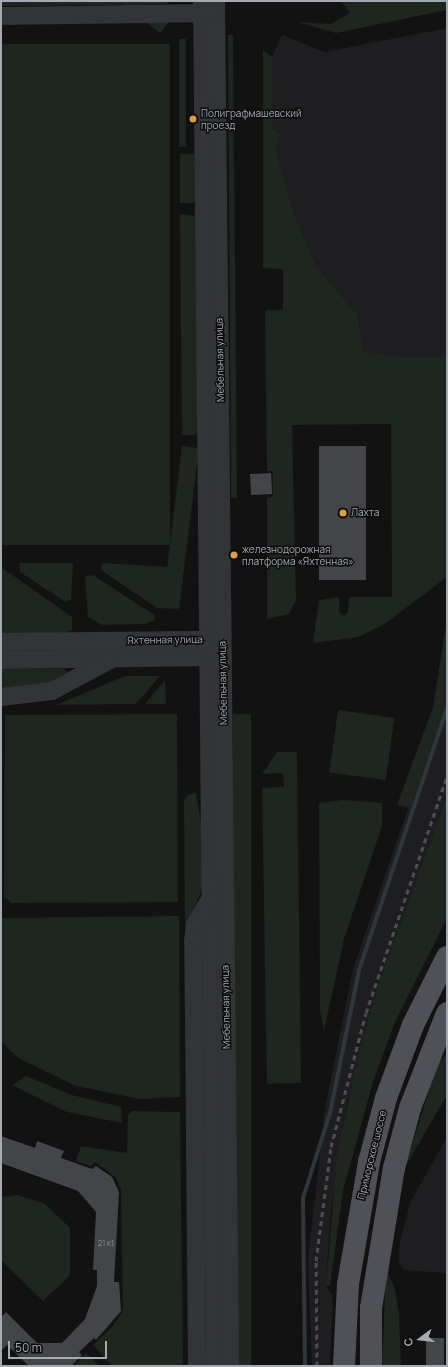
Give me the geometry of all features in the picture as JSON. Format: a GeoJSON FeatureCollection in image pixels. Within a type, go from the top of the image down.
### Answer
{"type":"FeatureCollection","features":[{"type":"Feature","properties":{"kind":"main road","name":"Приморское шоссе"},"geometry":{"type":"LineString","coordinates":[[344,1366],[348,1284],[369,1162],[386,1098],[413,1025],[447,957]]}},
{"type":"Feature","properties":{"kind":"main road"},"geometry":{"type":"LineString","coordinates":[[371,1366],[371,1308],[394,1168],[410,1108],[447,1013]]}},
{"type":"Feature","properties":{"kind":"street"},"geometry":{"type":"LineString","coordinates":[[1,16],[209,7]]}},
{"type":"Feature","properties":{"kind":"street","name":"Мебельная улица"},"geometry":{"type":"LineString","coordinates":[[209,7],[214,648],[230,1366]]}},
{"type":"Feature","properties":{"kind":"street","name":"Яхтенная улица"},"geometry":{"type":"LineString","coordinates":[[1,642],[214,648]]}},
{"type":"Feature","properties":{"kind":"street","name":"Мебельная улица"},"geometry":{"type":"LineString","coordinates":[[214,648],[211,896],[215,1366]]}},
{"type":"Feature","properties":{"kind":"street","name":"Яхтенная улица"},"geometry":{"type":"LineString","coordinates":[[1,660],[112,659],[214,648]]}},
{"type":"Feature","properties":{"kind":"street"},"geometry":{"type":"LineString","coordinates":[[1,697],[52,691],[112,659]]}},
{"type":"Feature","properties":{"kind":"street"},"geometry":{"type":"LineString","coordinates":[[197,1366],[193,941],[195,925],[211,896]]}},
{"type":"Feature","properties":{"kind":"shaded area"},"geometry":{"type":"Polygon","coordinates":[[[1,1],[167,1],[168,4],[1,6],[1,1]]]}},
{"type":"Feature","properties":{"kind":"shaded area"},"geometry":{"type":"Polygon","coordinates":[[[120,1],[141,1],[168,23],[160,33],[120,1]]]}},
{"type":"Feature","properties":{"kind":"shaded area"},"geometry":{"type":"Polygon","coordinates":[[[341,1],[447,1],[447,10],[336,33],[297,22],[331,24],[350,13],[341,1]]]}},
{"type":"Feature","properties":{"kind":"shaded area"},"geometry":{"type":"Polygon","coordinates":[[[447,28],[447,357],[402,357],[363,351],[358,315],[318,269],[295,216],[276,151],[281,134],[273,129],[272,57],[282,35],[325,52],[447,28]]]}},
{"type":"Feature","properties":{"kind":"shaded area"},"geometry":{"type":"Polygon","coordinates":[[[228,35],[233,35],[237,498],[231,498],[228,35]]]}},
{"type":"Feature","properties":{"kind":"shaded area"},"geometry":{"type":"Polygon","coordinates":[[[179,39],[186,39],[186,147],[179,147],[179,39]]]}},
{"type":"Feature","properties":{"kind":"shaded area"},"geometry":{"type":"Polygon","coordinates":[[[1,44],[170,44],[170,545],[1,545],[1,44]]]}},
{"type":"Feature","properties":{"kind":"shaded area"},"geometry":{"type":"Polygon","coordinates":[[[263,50],[272,57],[273,129],[281,134],[276,151],[295,216],[318,269],[358,315],[363,351],[402,357],[447,357],[447,577],[383,625],[358,637],[313,643],[319,600],[339,597],[339,612],[344,616],[348,612],[349,597],[392,597],[391,424],[292,425],[296,600],[289,614],[267,619],[267,498],[273,497],[273,471],[267,471],[265,310],[283,310],[283,269],[263,268],[263,50]]]}},
{"type":"Feature","properties":{"kind":"shaded area"},"geometry":{"type":"Polygon","coordinates":[[[180,154],[196,154],[197,201],[192,203],[180,203],[180,154]]]}},
{"type":"Feature","properties":{"kind":"shaded area"},"geometry":{"type":"Polygon","coordinates":[[[180,214],[197,216],[199,432],[194,435],[182,435],[180,214]]]}},
{"type":"Feature","properties":{"kind":"shaded area"},"geometry":{"type":"Polygon","coordinates":[[[182,446],[199,448],[179,609],[162,607],[182,446]]]}},
{"type":"Feature","properties":{"kind":"shaded area"},"geometry":{"type":"Polygon","coordinates":[[[19,563],[73,563],[71,600],[64,601],[20,572],[19,563]]]}},
{"type":"Feature","properties":{"kind":"shaded area"},"geometry":{"type":"Polygon","coordinates":[[[102,563],[172,567],[176,572],[177,609],[157,608],[101,570],[102,563]]]}},
{"type":"Feature","properties":{"kind":"shaded area"},"geometry":{"type":"Polygon","coordinates":[[[1,567],[72,617],[72,631],[35,638],[1,638],[1,567]]]}},
{"type":"Feature","properties":{"kind":"shaded area"},"geometry":{"type":"Polygon","coordinates":[[[93,575],[154,615],[155,620],[145,624],[102,625],[88,617],[85,581],[86,576],[93,575]]]}},
{"type":"Feature","properties":{"kind":"shaded area"},"geometry":{"type":"Polygon","coordinates":[[[447,618],[447,704],[411,808],[397,805],[433,707],[447,618]]]}},
{"type":"Feature","properties":{"kind":"shaded area"},"geometry":{"type":"Polygon","coordinates":[[[1,669],[64,669],[67,672],[47,684],[1,689],[1,669]]]}},
{"type":"Feature","properties":{"kind":"shaded area"},"geometry":{"type":"Polygon","coordinates":[[[125,676],[160,676],[136,704],[56,705],[125,676]]]}},
{"type":"Feature","properties":{"kind":"shaded area"},"geometry":{"type":"Polygon","coordinates":[[[165,680],[166,704],[145,704],[165,680]]]}},
{"type":"Feature","properties":{"kind":"shaded area"},"geometry":{"type":"Polygon","coordinates":[[[447,695],[447,795],[379,982],[346,1109],[330,1218],[326,1286],[333,1296],[330,1366],[312,1366],[308,1260],[325,1108],[353,969],[447,695]]]}},
{"type":"Feature","properties":{"kind":"shaded area"},"geometry":{"type":"Polygon","coordinates":[[[338,710],[394,718],[386,780],[329,772],[338,710]]]}},
{"type":"Feature","properties":{"kind":"shaded area"},"geometry":{"type":"Polygon","coordinates":[[[177,714],[178,902],[11,903],[4,897],[5,715],[177,714]]]}},
{"type":"Feature","properties":{"kind":"shaded area"},"geometry":{"type":"Polygon","coordinates":[[[233,714],[251,714],[251,1366],[233,1366],[233,714]]]}},
{"type":"Feature","properties":{"kind":"shaded area"},"geometry":{"type":"Polygon","coordinates":[[[277,752],[297,752],[301,1083],[267,1084],[262,788],[284,787],[283,773],[262,774],[277,752]]]}},
{"type":"Feature","properties":{"kind":"shaded area"},"geometry":{"type":"Polygon","coordinates":[[[196,793],[202,829],[203,886],[185,934],[184,801],[188,795],[196,793]]]}},
{"type":"Feature","properties":{"kind":"shaded area"},"geometry":{"type":"Polygon","coordinates":[[[447,795],[447,918],[395,1022],[373,1082],[343,1191],[330,1286],[326,1286],[337,1155],[359,1053],[379,982],[447,795]]]}},
{"type":"Feature","properties":{"kind":"shaded area"},"geometry":{"type":"Polygon","coordinates":[[[343,800],[382,803],[382,826],[344,939],[324,1031],[320,1010],[319,803],[343,800]]]}},
{"type":"Feature","properties":{"kind":"shaded area"},"geometry":{"type":"Polygon","coordinates":[[[179,916],[180,1097],[140,1099],[76,1086],[18,1058],[1,1041],[1,918],[179,916]]]}},
{"type":"Feature","properties":{"kind":"shaded area"},"geometry":{"type":"Polygon","coordinates":[[[447,1054],[447,1095],[405,1167],[438,1062],[447,1054]]]}},
{"type":"Feature","properties":{"kind":"shaded area"},"geometry":{"type":"Polygon","coordinates":[[[26,1076],[72,1095],[121,1107],[122,1123],[67,1112],[12,1085],[26,1076]]]}},
{"type":"Feature","properties":{"kind":"shaded area"},"geometry":{"type":"Polygon","coordinates":[[[132,1111],[180,1112],[183,1366],[112,1366],[93,1345],[113,1326],[123,1310],[121,1190],[116,1178],[95,1162],[91,1166],[76,1161],[81,1146],[127,1153],[128,1115],[132,1111]]]}},
{"type":"Feature","properties":{"kind":"shaded area"},"geometry":{"type":"Polygon","coordinates":[[[447,1137],[447,1273],[404,1270],[398,1262],[400,1242],[410,1203],[447,1137]]]}},
{"type":"Feature","properties":{"kind":"shaded area"},"geometry":{"type":"Polygon","coordinates":[[[18,1195],[45,1204],[70,1228],[70,1275],[43,1301],[1,1260],[1,1197],[18,1195]]]}},
{"type":"Feature","properties":{"kind":"shaded area"},"geometry":{"type":"Polygon","coordinates":[[[386,1269],[395,1289],[399,1315],[401,1366],[382,1366],[386,1269]]]}},
{"type":"Feature","properties":{"kind":"shaded area"},"geometry":{"type":"Polygon","coordinates":[[[86,1353],[99,1366],[74,1366],[86,1353]]]}},
{"type":"Feature","properties":{"kind":"building","name":"Лахта"},"geometry":{"type":"Polygon","coordinates":[[[319,446],[366,446],[366,580],[319,580],[319,446]]]}},
{"type":"Feature","properties":{"kind":"building"},"geometry":{"type":"Polygon","coordinates":[[[271,473],[272,494],[251,495],[250,474],[271,473]]]}},
{"type":"Feature","properties":{"kind":"building"},"geometry":{"type":"Polygon","coordinates":[[[1,1136],[35,1148],[37,1141],[64,1151],[61,1158],[92,1169],[96,1166],[112,1177],[119,1192],[114,1282],[119,1282],[121,1311],[96,1340],[94,1338],[79,1352],[82,1355],[71,1366],[29,1366],[7,1345],[1,1351],[1,1317],[6,1312],[37,1343],[62,1343],[85,1319],[97,1286],[97,1270],[93,1270],[96,1212],[78,1191],[1,1163],[1,1136]]]}},
{"type":"Feature","properties":{"kind":"building"},"geometry":{"type":"Polygon","coordinates":[[[426,1338],[444,1338],[444,1366],[426,1366],[426,1338]]]}},
{"type":"Feature","properties":{"kind":"waterway"},"geometry":{"type":"LineString","coordinates":[[305,1366],[303,1198],[330,1113],[359,970],[447,709]]}},
{"type":"Feature","properties":{"kind":"railway"},"geometry":{"type":"LineString","coordinates":[[317,1366],[316,1261],[331,1147],[366,1013],[447,777]]}},
{"type":"Feature","properties":{"kind":"place","name":"Полиграфмашевский проезд"},"geometry":{"type":"Point","coordinates":[193,119]}},
{"type":"Feature","properties":{"kind":"place","name":"Лахта"},"geometry":{"type":"Point","coordinates":[343,513]}},
{"type":"Feature","properties":{"kind":"place","name":"железнодорожная платформа «Яхтенная»"},"geometry":{"type":"Point","coordinates":[234,555]}}]}
